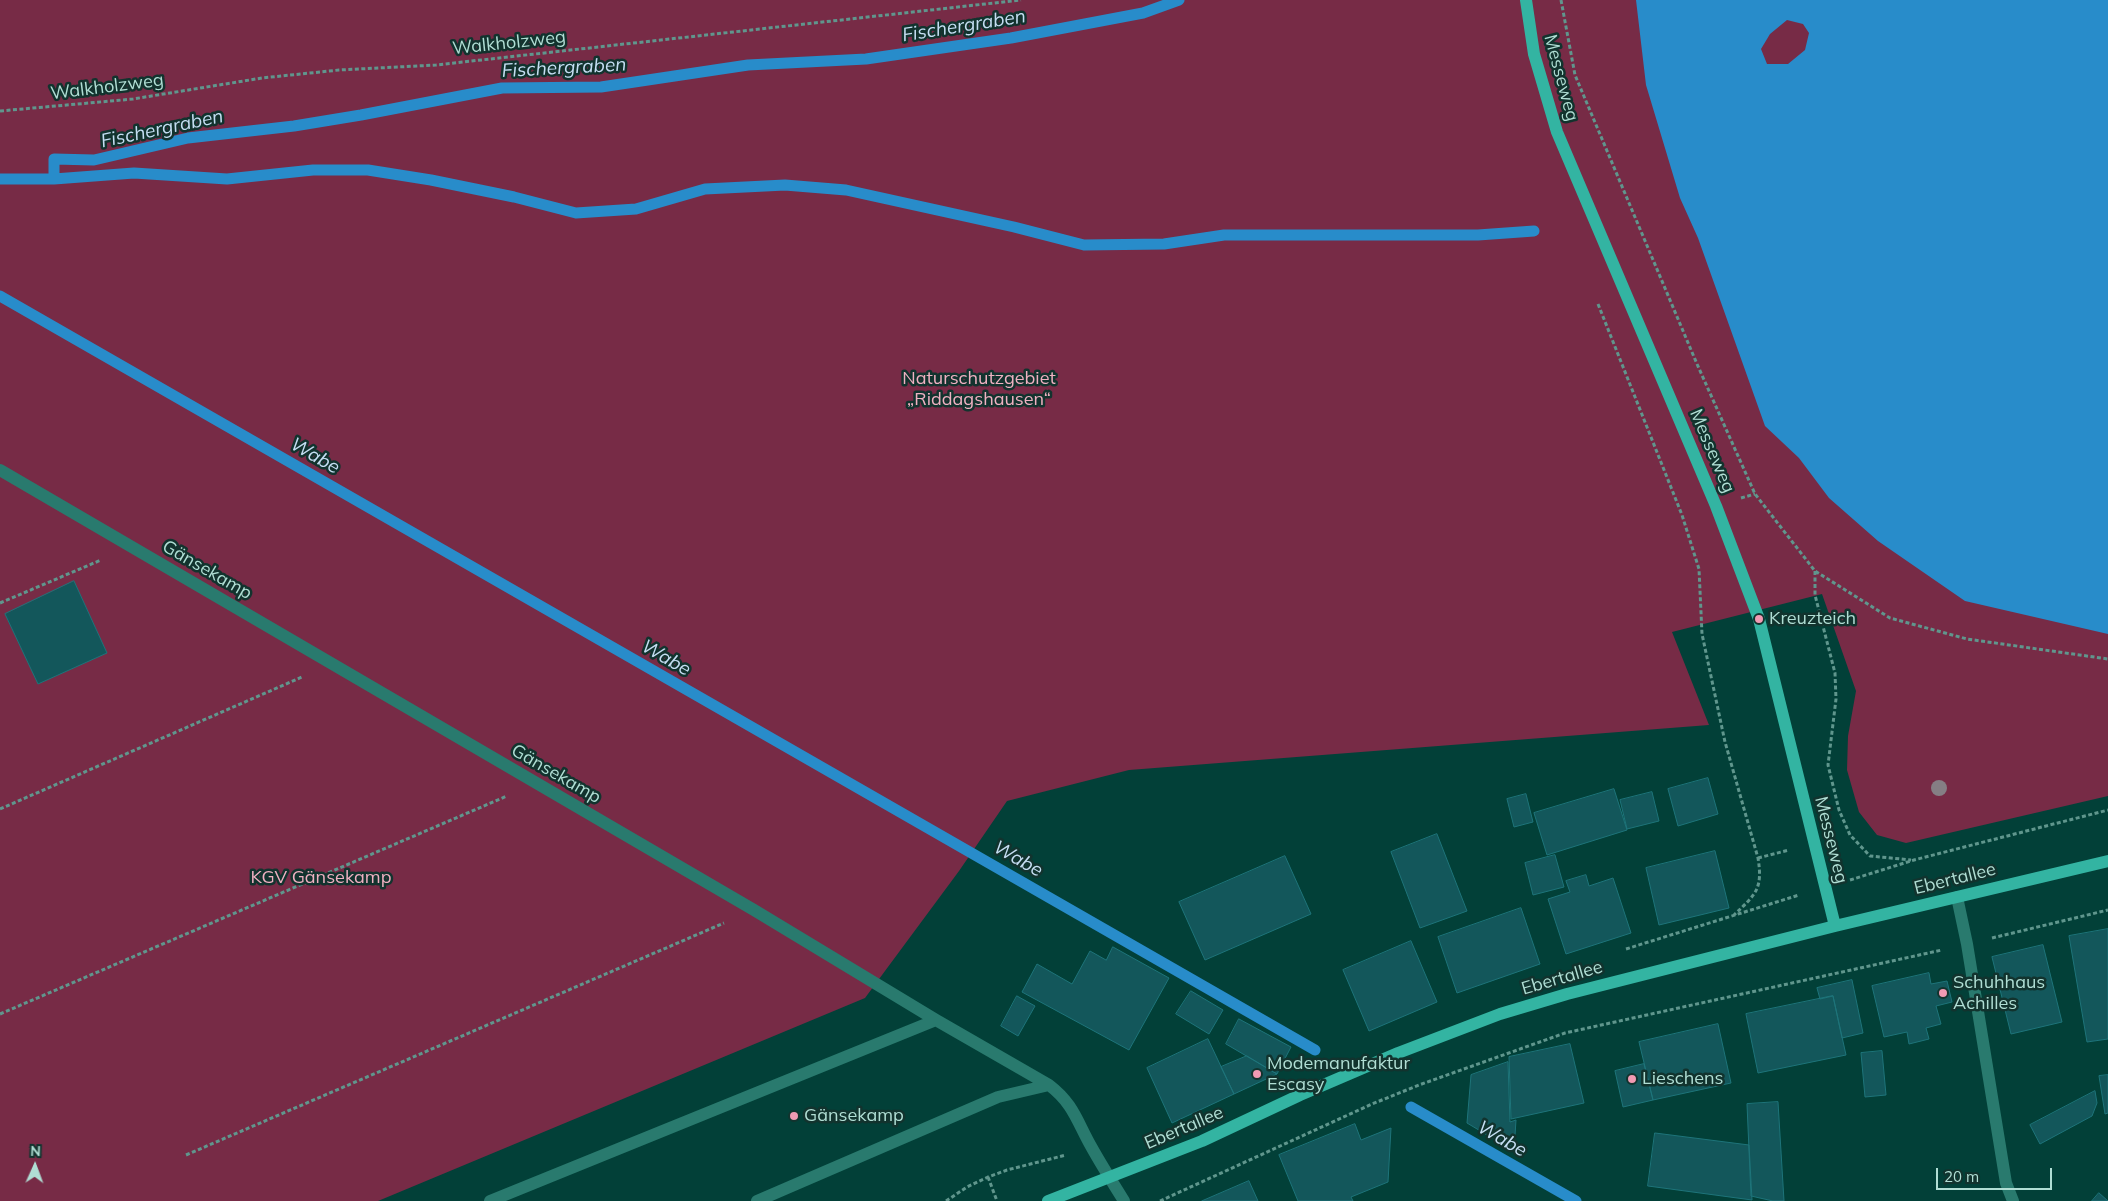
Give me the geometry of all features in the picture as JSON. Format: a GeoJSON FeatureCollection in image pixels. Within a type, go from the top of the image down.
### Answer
{"type":"FeatureCollection","features":[{"type":"Feature","properties":{"kind":"main road","name":"Messeweg"},"geometry":{"type":"LineString","coordinates":[[1526,0],[1534,54],[1543,90],[1557,132],[1716,506],[1759,619],[1835,926]]}},
{"type":"Feature","properties":{"kind":"main road","name":"Ebertallee"},"geometry":{"type":"LineString","coordinates":[[1048,1201],[1202,1141],[1300,1095],[1398,1053],[1500,1014],[1567,994],[1835,926],[2108,861]]}},
{"type":"Feature","properties":{"kind":"street","name":"Gänsekamp"},"geometry":{"type":"LineString","coordinates":[[0,470],[754,910],[936,1020],[1049,1084],[1064,1096],[1073,1109],[1091,1147],[1124,1201]]}},
{"type":"Feature","properties":{"kind":"street"},"geometry":{"type":"LineString","coordinates":[[1957,897],[1967,944],[2006,1183],[2013,1201]]}},
{"type":"Feature","properties":{"kind":"street"},"geometry":{"type":"LineString","coordinates":[[490,1201],[936,1020]]}},
{"type":"Feature","properties":{"kind":"street"},"geometry":{"type":"LineString","coordinates":[[757,1201],[998,1097],[1049,1084]]}},
{"type":"Feature","properties":{"kind":"path","name":"Walkholzweg"},"geometry":{"type":"LineString","coordinates":[[0,110],[133,100],[262,78],[339,70],[446,64],[1021,0]]}},
{"type":"Feature","properties":{"kind":"path"},"geometry":{"type":"LineString","coordinates":[[1561,0],[1575,75],[1755,494],[1814,571],[1890,618],[1967,639],[2108,658]]}},
{"type":"Feature","properties":{"kind":"path"},"geometry":{"type":"LineString","coordinates":[[1597,300],[1682,515],[1699,569],[1702,634],[1725,742],[1758,858],[1761,877],[1754,895],[1734,915]]}},
{"type":"Feature","properties":{"kind":"path"},"geometry":{"type":"LineString","coordinates":[[0,603],[131,546]]}},
{"type":"Feature","properties":{"kind":"path"},"geometry":{"type":"LineString","coordinates":[[1814,571],[1815,595],[1835,673],[1836,699],[1828,765],[1839,810],[1850,834],[1870,856],[1914,860],[2108,810]]}},
{"type":"Feature","properties":{"kind":"path"},"geometry":{"type":"LineString","coordinates":[[0,809],[332,664]]}},
{"type":"Feature","properties":{"kind":"path"},"geometry":{"type":"LineString","coordinates":[[0,1014],[538,784]]}},
{"type":"Feature","properties":{"kind":"path"},"geometry":{"type":"LineString","coordinates":[[1844,836],[1850,834]]}},
{"type":"Feature","properties":{"kind":"path"},"geometry":{"type":"LineString","coordinates":[[1758,858],[1789,850]]}},
{"type":"Feature","properties":{"kind":"path"},"geometry":{"type":"LineString","coordinates":[[186,1156],[754,910]]}},
{"type":"Feature","properties":{"kind":"path"},"geometry":{"type":"LineString","coordinates":[[1160,1201],[1380,1101],[1419,1085],[1565,1033],[1967,944],[2108,910]]}},
{"type":"Feature","properties":{"kind":"path"},"geometry":{"type":"LineString","coordinates":[[946,1201],[967,1187],[988,1177],[1091,1147]]}},
{"type":"Feature","properties":{"kind":"path"},"geometry":{"type":"LineString","coordinates":[[988,1177],[997,1201]]}},
{"type":"Feature","properties":{"kind":"green space"},"geometry":{"type":"Polygon","coordinates":[[[0,0],[2108,0],[2108,796],[1906,843],[1877,835],[1859,812],[1847,770],[1848,736],[1856,691],[1822,594],[1672,632],[1709,725],[1129,770],[1007,801],[959,871],[865,998],[378,1201],[0,1201],[0,0]]]}},
{"type":"Feature","properties":{"kind":"water"},"geometry":{"type":"Polygon","coordinates":[[[1636,0],[2108,0],[2108,634],[1965,601],[1878,541],[1829,498],[1799,458],[1765,426],[1698,238],[1680,198],[1646,85],[1636,0]],[[1787,20],[1770,34],[1761,49],[1767,64],[1788,64],[1805,50],[1809,33],[1803,24],[1787,20]]]}},
{"type":"Feature","properties":{"kind":"building"},"geometry":{"type":"Polygon","coordinates":[[[74,581],[107,653],[38,684],[5,614],[74,581]]]}},
{"type":"Feature","properties":{"kind":"building"},"geometry":{"type":"Polygon","coordinates":[[[1708,778],[1718,814],[1678,826],[1668,789],[1708,778]]]}},
{"type":"Feature","properties":{"kind":"building"},"geometry":{"type":"Polygon","coordinates":[[[1614,789],[1627,830],[1547,855],[1534,813],[1614,789]]]}},
{"type":"Feature","properties":{"kind":"building"},"geometry":{"type":"Polygon","coordinates":[[[1652,792],[1659,821],[1627,829],[1620,800],[1652,792]]]}},
{"type":"Feature","properties":{"kind":"building"},"geometry":{"type":"Polygon","coordinates":[[[1526,794],[1533,822],[1514,827],[1507,799],[1526,794]]]}},
{"type":"Feature","properties":{"kind":"building"},"geometry":{"type":"Polygon","coordinates":[[[1437,834],[1467,911],[1420,928],[1391,852],[1437,834]]]}},
{"type":"Feature","properties":{"kind":"building"},"geometry":{"type":"Polygon","coordinates":[[[1715,851],[1729,908],[1659,925],[1646,868],[1715,851]]]}},
{"type":"Feature","properties":{"kind":"building"},"geometry":{"type":"Polygon","coordinates":[[[1555,855],[1564,887],[1533,895],[1525,863],[1555,855]]]}},
{"type":"Feature","properties":{"kind":"building"},"geometry":{"type":"Polygon","coordinates":[[[1285,856],[1311,914],[1205,960],[1179,902],[1285,856]]]}},
{"type":"Feature","properties":{"kind":"building"},"geometry":{"type":"Polygon","coordinates":[[[1586,875],[1589,886],[1613,878],[1631,933],[1566,954],[1548,899],[1570,892],[1566,881],[1586,875]]]}},
{"type":"Feature","properties":{"kind":"building"},"geometry":{"type":"Polygon","coordinates":[[[1521,908],[1540,964],[1457,993],[1438,937],[1521,908]]]}},
{"type":"Feature","properties":{"kind":"building"},"geometry":{"type":"Polygon","coordinates":[[[2108,929],[2108,1039],[2087,1042],[2069,936],[2108,929]]]}},
{"type":"Feature","properties":{"kind":"building"},"geometry":{"type":"Polygon","coordinates":[[[1411,941],[1437,1002],[1369,1031],[1343,970],[1411,941]]]}},
{"type":"Feature","properties":{"kind":"building"},"geometry":{"type":"Polygon","coordinates":[[[2043,945],[2062,1022],[2011,1034],[1992,957],[2043,945]]]}},
{"type":"Feature","properties":{"kind":"building"},"geometry":{"type":"Polygon","coordinates":[[[1113,947],[1169,978],[1129,1050],[1022,992],[1037,964],[1072,984],[1090,951],[1106,960],[1113,947]]]}},
{"type":"Feature","properties":{"kind":"building"},"geometry":{"type":"Polygon","coordinates":[[[1929,973],[1931,984],[1947,981],[1952,1002],[1936,1006],[1941,1024],[1926,1028],[1929,1039],[1909,1044],[1907,1032],[1884,1037],[1872,986],[1929,973]]]}},
{"type":"Feature","properties":{"kind":"building"},"geometry":{"type":"Polygon","coordinates":[[[1852,980],[1863,1033],[1842,1038],[1833,996],[1820,999],[1817,988],[1852,980]]]}},
{"type":"Feature","properties":{"kind":"building"},"geometry":{"type":"Polygon","coordinates":[[[1191,991],[1223,1010],[1209,1034],[1176,1014],[1191,991]]]}},
{"type":"Feature","properties":{"kind":"building"},"geometry":{"type":"Polygon","coordinates":[[[1017,996],[1035,1006],[1018,1036],[1001,1026],[1017,996]]]}},
{"type":"Feature","properties":{"kind":"building"},"geometry":{"type":"Polygon","coordinates":[[[1833,996],[1846,1055],[1758,1073],[1746,1014],[1833,996]]]}},
{"type":"Feature","properties":{"kind":"building"},"geometry":{"type":"Polygon","coordinates":[[[1239,1019],[1291,1047],[1277,1074],[1226,1044],[1239,1019]]]}},
{"type":"Feature","properties":{"kind":"building"},"geometry":{"type":"Polygon","coordinates":[[[1718,1024],[1731,1083],[1653,1100],[1639,1042],[1718,1024]]]}},
{"type":"Feature","properties":{"kind":"building"},"geometry":{"type":"Polygon","coordinates":[[[1208,1039],[1234,1094],[1172,1123],[1147,1068],[1208,1039]]]}},
{"type":"Feature","properties":{"kind":"building"},"geometry":{"type":"Polygon","coordinates":[[[1570,1044],[1584,1103],[1511,1119],[1509,1057],[1570,1044]]]}},
{"type":"Feature","properties":{"kind":"building"},"geometry":{"type":"Polygon","coordinates":[[[1882,1051],[1886,1095],[1865,1097],[1861,1053],[1882,1051]]]}},
{"type":"Feature","properties":{"kind":"building"},"geometry":{"type":"Polygon","coordinates":[[[1247,1056],[1277,1074],[1234,1094],[1221,1067],[1247,1056]]]}},
{"type":"Feature","properties":{"kind":"building"},"geometry":{"type":"Polygon","coordinates":[[[1508,1062],[1510,1122],[1516,1120],[1514,1151],[1467,1123],[1471,1075],[1508,1062]]]}},
{"type":"Feature","properties":{"kind":"building"},"geometry":{"type":"Polygon","coordinates":[[[1644,1064],[1653,1100],[1623,1107],[1615,1071],[1644,1064]]]}},
{"type":"Feature","properties":{"kind":"building"},"geometry":{"type":"Polygon","coordinates":[[[2108,1075],[2108,1113],[2105,1114],[2099,1076],[2108,1075]]]}},
{"type":"Feature","properties":{"kind":"building"},"geometry":{"type":"Polygon","coordinates":[[[2095,1091],[2097,1103],[2092,1116],[2040,1144],[2030,1125],[2095,1091]]]}},
{"type":"Feature","properties":{"kind":"building"},"geometry":{"type":"Polygon","coordinates":[[[1778,1102],[1784,1201],[1773,1201],[1751,1196],[1747,1104],[1778,1102]]]}},
{"type":"Feature","properties":{"kind":"building"},"geometry":{"type":"Polygon","coordinates":[[[1355,1124],[1361,1140],[1391,1128],[1388,1182],[1351,1197],[1353,1201],[1298,1201],[1279,1155],[1355,1124]]]}},
{"type":"Feature","properties":{"kind":"building"},"geometry":{"type":"Polygon","coordinates":[[[1655,1133],[1749,1145],[1752,1200],[1648,1186],[1655,1133]]]}},
{"type":"Feature","properties":{"kind":"building"},"geometry":{"type":"Polygon","coordinates":[[[1249,1181],[1258,1201],[1202,1201],[1249,1181]]]}},
{"type":"Feature","properties":{"kind":"building"},"geometry":{"type":"Polygon","coordinates":[[[2099,1193],[2108,1201],[2092,1201],[2099,1193]]]}},
{"type":"Feature","properties":{"kind":"waterway","name":"Fischergraben"},"geometry":{"type":"LineString","coordinates":[[0,179],[54,179],[54,159],[94,160],[188,138],[294,126],[502,88],[601,87],[748,65],[866,59],[1011,38],[1143,13],[1179,0]]}},
{"type":"Feature","properties":{"kind":"waterway"},"geometry":{"type":"LineString","coordinates":[[54,179],[134,173],[227,179],[313,170],[368,170],[431,180],[514,197],[576,213],[636,209],[705,189],[785,185],[846,190],[1014,227],[1084,245],[1164,244],[1224,235],[1478,235],[1534,231]]}},
{"type":"Feature","properties":{"kind":"waterway","name":"Wabe"},"geometry":{"type":"LineString","coordinates":[[0,296],[1315,1050]]}},
{"type":"Feature","properties":{"kind":"waterway","name":"Wabe"},"geometry":{"type":"LineString","coordinates":[[1411,1107],[1576,1201]]}},
{"type":"Feature","properties":{"kind":"place","name":"Kreuzteich"},"geometry":{"type":"Point","coordinates":[1759,619]}},
{"type":"Feature","properties":{"kind":"place","name":"Schuhhaus Achilles"},"geometry":{"type":"Point","coordinates":[1943,993]}},
{"type":"Feature","properties":{"kind":"place","name":"Modemanufaktur Escasy"},"geometry":{"type":"Point","coordinates":[1257,1074]}},
{"type":"Feature","properties":{"kind":"place","name":"Lieschens"},"geometry":{"type":"Point","coordinates":[1632,1079]}},
{"type":"Feature","properties":{"kind":"place","name":"Gänsekamp"},"geometry":{"type":"Point","coordinates":[794,1116]}},
{"type":"Feature","properties":{"kind":"park label","name":"Naturschutzgebiet „Riddagshausen“"},"geometry":{"type":"Point","coordinates":[979,389]}},
{"type":"Feature","properties":{"kind":"park label","name":"KGV Gänsekamp"},"geometry":{"type":"Point","coordinates":[321,878]}}]}
